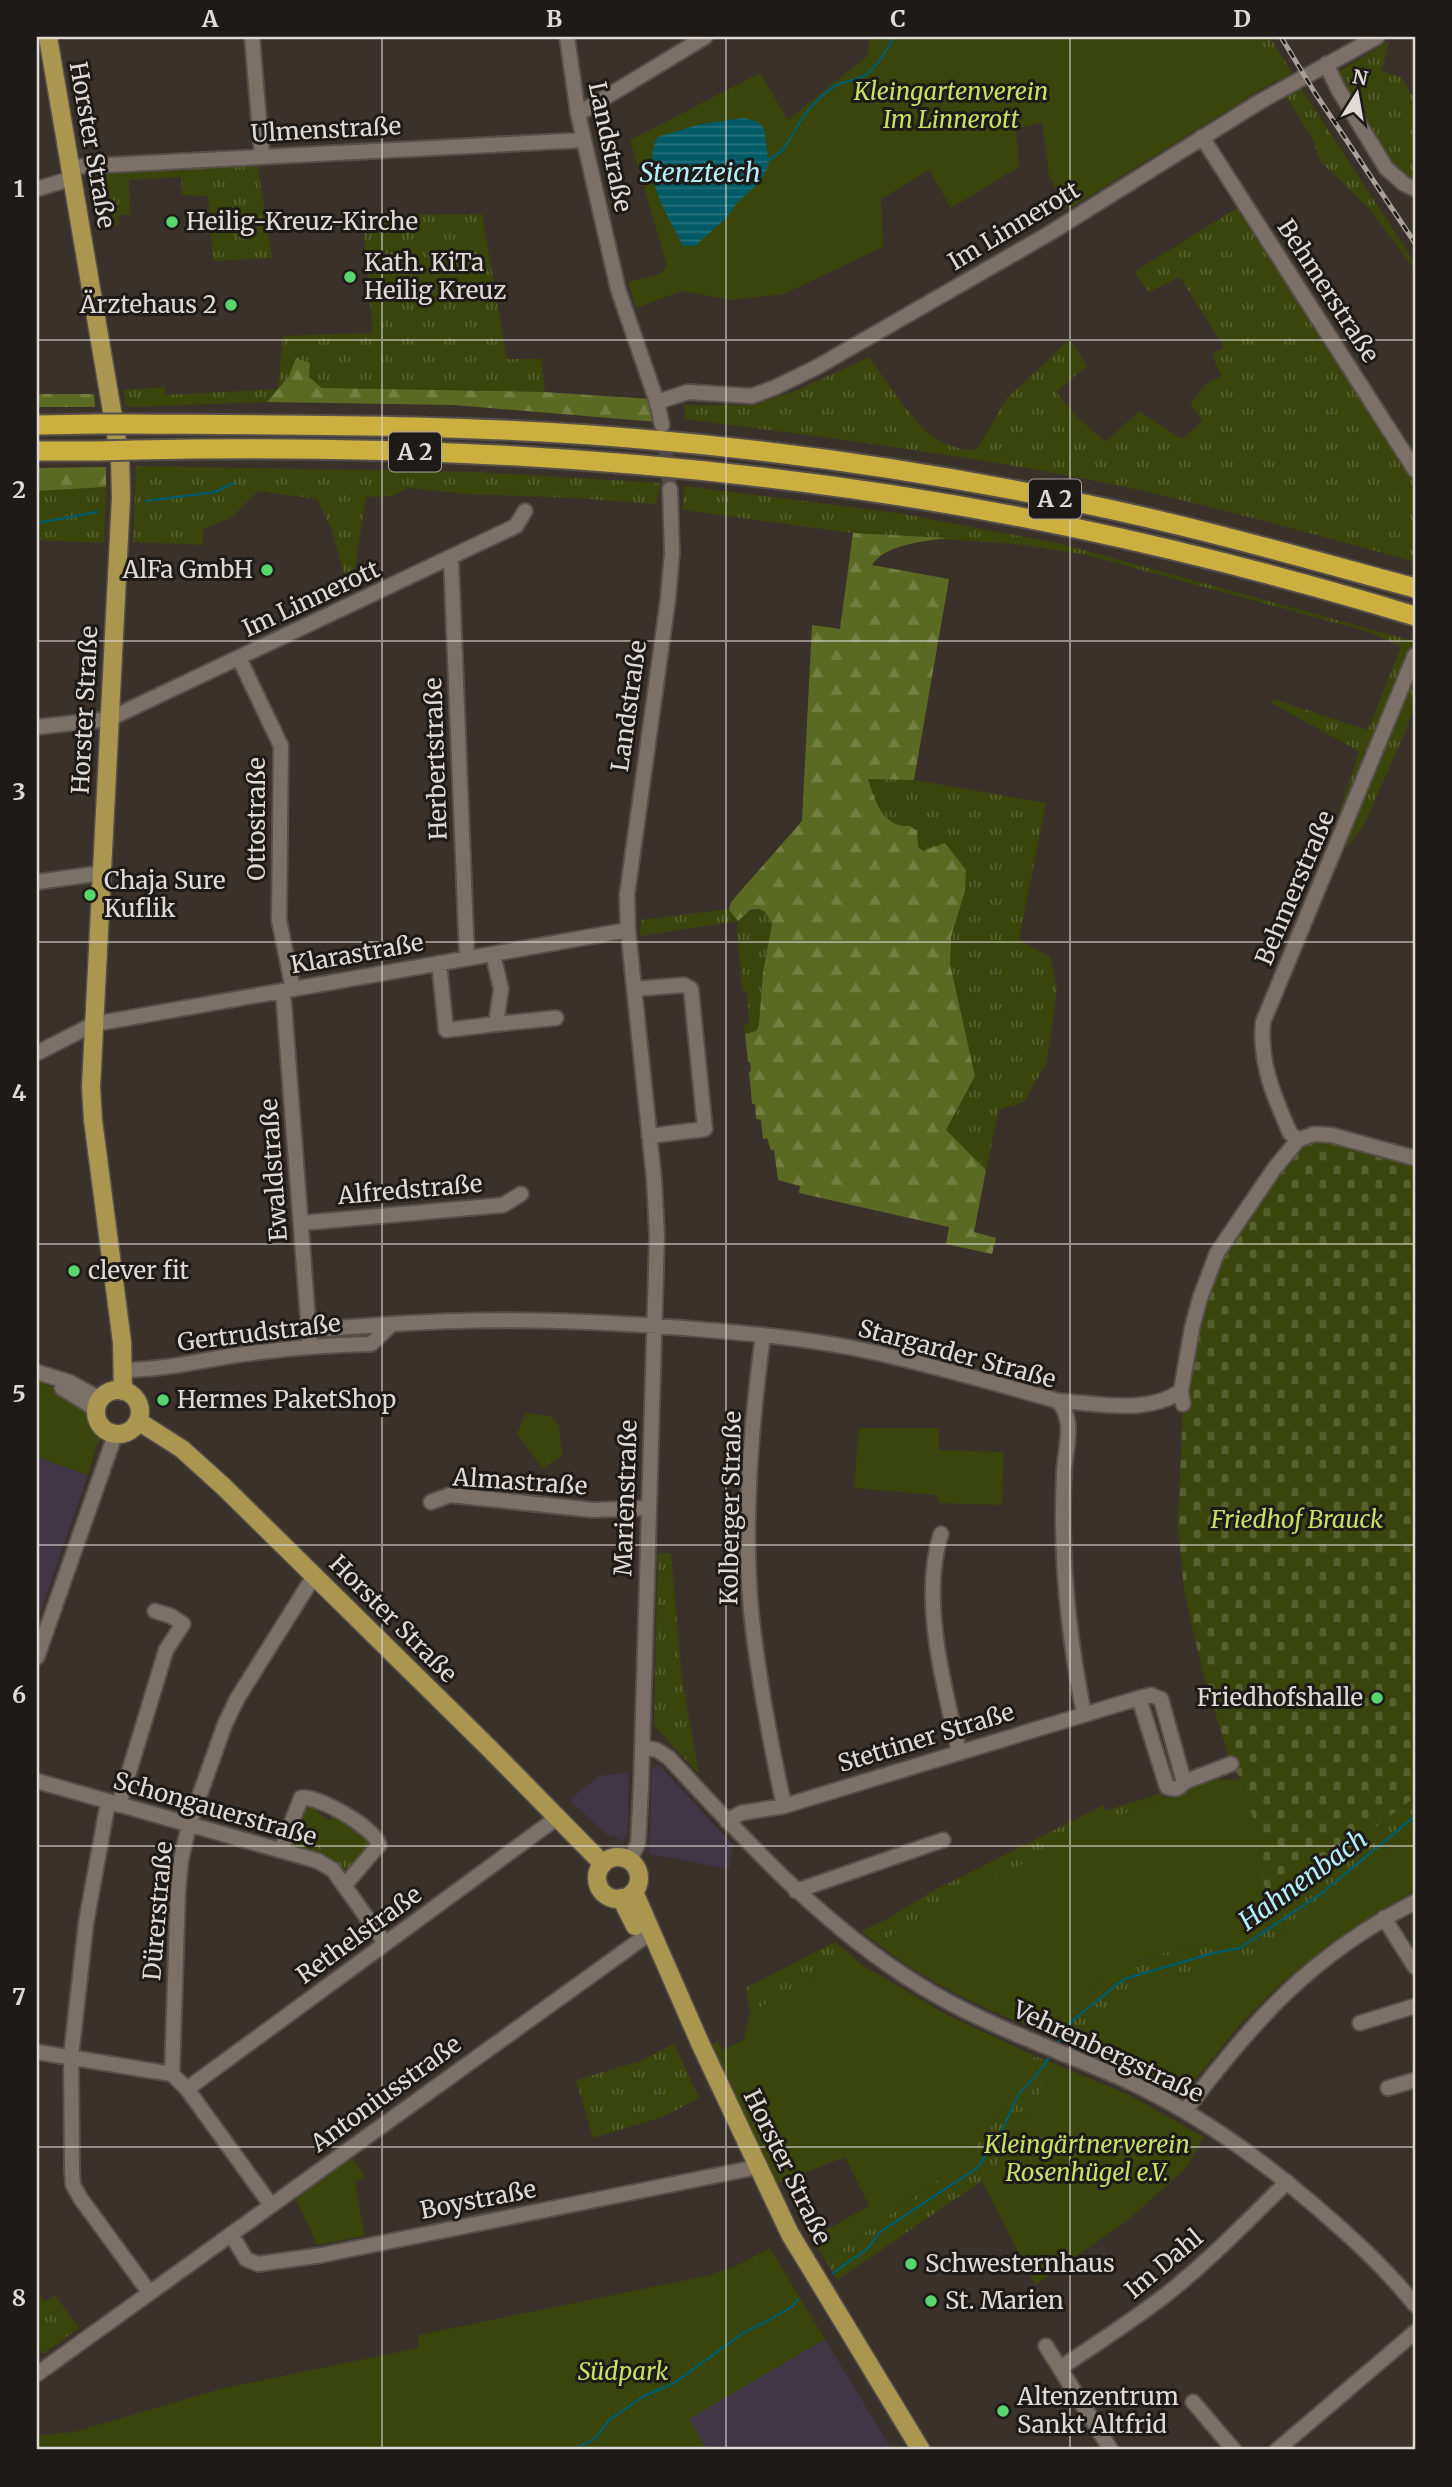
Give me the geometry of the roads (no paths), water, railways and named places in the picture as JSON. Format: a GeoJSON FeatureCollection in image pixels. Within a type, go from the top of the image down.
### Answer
{"type":"FeatureCollection","features":[{"type":"Feature","properties":{"kind":"highway","name":"A 2"},"geometry":{"type":"LineString","coordinates":[[37,425],[396,425],[626,438],[743,449],[901,471],[1081,503],[1265,547],[1415,588]]}},
{"type":"Feature","properties":{"kind":"highway","name":"A 2"},"geometry":{"type":"LineString","coordinates":[[37,451],[394,450],[575,460],[736,474],[897,496],[1073,528],[1257,570],[1415,616]]}},
{"type":"Feature","properties":{"kind":"main road","name":"Horster Straße"},"geometry":{"type":"LineString","coordinates":[[48,37],[120,458],[121,498],[91,1087],[122,1342],[123,1391]]}},
{"type":"Feature","properties":{"kind":"main road"},"geometry":{"type":"LineString","coordinates":[[113,1391],[123,1391],[137,1401],[140,1413],[138,1421],[128,1432],[115,1435],[101,1427],[96,1419],[98,1404],[113,1391]]}},
{"type":"Feature","properties":{"kind":"main road","name":"Horster Straße"},"geometry":{"type":"LineString","coordinates":[[138,1421],[182,1448],[224,1487],[603,1864]]}},
{"type":"Feature","properties":{"kind":"main road"},"geometry":{"type":"LineString","coordinates":[[616,1858],[630,1861],[636,1867],[639,1883],[627,1895],[610,1896],[599,1886],[598,1877],[603,1864],[616,1858]]}},
{"type":"Feature","properties":{"kind":"main road","name":"Horster Straße"},"geometry":{"type":"LineString","coordinates":[[627,1895],[781,2239],[909,2450]]}},
{"type":"Feature","properties":{"kind":"main road","name":"Horster Straße"},"geometry":{"type":"LineString","coordinates":[[645,1936],[790,2234],[922,2450]]}},
{"type":"Feature","properties":{"kind":"street"},"geometry":{"type":"LineString","coordinates":[[252,37],[262,156]]}},
{"type":"Feature","properties":{"kind":"street","name":"Landstraße"},"geometry":{"type":"LineString","coordinates":[[567,37],[578,114],[618,289],[657,402],[662,425]]}},
{"type":"Feature","properties":{"kind":"street"},"geometry":{"type":"LineString","coordinates":[[578,114],[705,37]]}},
{"type":"Feature","properties":{"kind":"street","name":"Im Linnerott"},"geometry":{"type":"LineString","coordinates":[[657,402],[688,392],[752,396],[776,387],[890,326],[1050,233],[1202,137],[1377,37]]}},
{"type":"Feature","properties":{"kind":"street"},"geometry":{"type":"LineString","coordinates":[[1326,64],[1386,168],[1404,184],[1415,189]]}},
{"type":"Feature","properties":{"kind":"street","name":"Behmerstraße"},"geometry":{"type":"LineString","coordinates":[[1202,137],[1415,470]]}},
{"type":"Feature","properties":{"kind":"street","name":"Ulmenstraße"},"geometry":{"type":"LineString","coordinates":[[37,189],[71,172],[262,156],[584,141]]}},
{"type":"Feature","properties":{"kind":"street","name":"Landstraße"},"geometry":{"type":"LineString","coordinates":[[628,930],[627,895],[668,598],[672,553],[670,489]]}},
{"type":"Feature","properties":{"kind":"street","name":"Im Linnerott"},"geometry":{"type":"LineString","coordinates":[[37,727],[109,719],[516,526],[525,511]]}},
{"type":"Feature","properties":{"kind":"street","name":"Herbertstraße"},"geometry":{"type":"LineString","coordinates":[[451,558],[467,958]]}},
{"type":"Feature","properties":{"kind":"street","name":"Behmerstraße"},"geometry":{"type":"LineString","coordinates":[[1298,1140],[1290,1133],[1264,1064],[1264,1023],[1415,654]]}},
{"type":"Feature","properties":{"kind":"street","name":"Ottostraße"},"geometry":{"type":"LineString","coordinates":[[239,657],[281,746],[279,920],[288,990]]}},
{"type":"Feature","properties":{"kind":"street"},"geometry":{"type":"LineString","coordinates":[[37,882],[102,873]]}},
{"type":"Feature","properties":{"kind":"street","name":"Klarastraße"},"geometry":{"type":"LineString","coordinates":[[37,1053],[94,1024],[628,930]]}},
{"type":"Feature","properties":{"kind":"street","name":"Marienstraße"},"geometry":{"type":"LineString","coordinates":[[628,930],[657,1236],[639,1832],[630,1861]]}},
{"type":"Feature","properties":{"kind":"street"},"geometry":{"type":"LineString","coordinates":[[493,954],[501,989],[496,1024]]}},
{"type":"Feature","properties":{"kind":"street"},"geometry":{"type":"LineString","coordinates":[[439,963],[446,1030],[555,1018]]}},
{"type":"Feature","properties":{"kind":"street"},"geometry":{"type":"LineString","coordinates":[[634,989],[684,985],[691,989],[705,1129],[649,1136]]}},
{"type":"Feature","properties":{"kind":"street","name":"Ewaldstraße"},"geometry":{"type":"LineString","coordinates":[[288,990],[310,1346]]}},
{"type":"Feature","properties":{"kind":"street"},"geometry":{"type":"LineString","coordinates":[[1058,1401],[1149,1406],[1182,1398],[1197,1308],[1217,1253],[1298,1140],[1314,1134],[1331,1135],[1415,1158]]}},
{"type":"Feature","properties":{"kind":"street","name":"Alfredstraße"},"geometry":{"type":"LineString","coordinates":[[301,1223],[503,1205],[521,1194]]}},
{"type":"Feature","properties":{"kind":"street","name":"Gertrudstraße"},"geometry":{"type":"LineString","coordinates":[[309,1329],[474,1319],[655,1326]]}},
{"type":"Feature","properties":{"kind":"street","name":"Gertrudstraße"},"geometry":{"type":"LineString","coordinates":[[123,1370],[152,1370],[229,1356],[310,1346],[370,1344],[392,1324]]}},
{"type":"Feature","properties":{"kind":"street","name":"Stargarder Straße"},"geometry":{"type":"LineString","coordinates":[[655,1326],[763,1335],[866,1351],[961,1373],[1058,1401],[1066,1410],[1069,1422],[1064,1471],[1063,1548],[1072,1652],[1084,1714]]}},
{"type":"Feature","properties":{"kind":"street","name":"Kolberger Straße"},"geometry":{"type":"LineString","coordinates":[[763,1335],[751,1437],[749,1561],[758,1670],[784,1806]]}},
{"type":"Feature","properties":{"kind":"street"},"geometry":{"type":"LineString","coordinates":[[37,1373],[69,1382],[98,1404]]}},
{"type":"Feature","properties":{"kind":"street"},"geometry":{"type":"LineString","coordinates":[[37,1657],[115,1435]]}},
{"type":"Feature","properties":{"kind":"street","name":"Almastraße"},"geometry":{"type":"LineString","coordinates":[[431,1502],[450,1495],[593,1510],[647,1508]]}},
{"type":"Feature","properties":{"kind":"street"},"geometry":{"type":"LineString","coordinates":[[940,1534],[933,1557],[937,1644],[946,1697],[960,1751]]}},
{"type":"Feature","properties":{"kind":"street","name":"Dürerstraße"},"geometry":{"type":"LineString","coordinates":[[172,2074],[178,1892],[181,1860],[189,1825],[225,1724],[237,1699],[314,1576]]}},
{"type":"Feature","properties":{"kind":"street"},"geometry":{"type":"LineString","coordinates":[[37,2374],[149,2292],[81,2199],[74,2185],[71,2057],[86,1923],[114,1803],[166,1650],[183,1624],[171,1616],[155,1611]]}},
{"type":"Feature","properties":{"kind":"street"},"geometry":{"type":"LineString","coordinates":[[1184,1782],[1161,1699],[1151,1695],[1139,1698],[1167,1787],[1173,1790],[1181,1787],[1184,1782],[1231,1764]]}},
{"type":"Feature","properties":{"kind":"street","name":"Stettiner Straße"},"geometry":{"type":"LineString","coordinates":[[727,1821],[741,1813],[784,1806],[1139,1698]]}},
{"type":"Feature","properties":{"kind":"street","name":"Vehrenbergstraße"},"geometry":{"type":"LineString","coordinates":[[642,1747],[657,1750],[669,1758],[796,1891],[857,1943],[959,2008],[1131,2083],[1185,2110],[1241,2146],[1349,2235],[1415,2305]]}},
{"type":"Feature","properties":{"kind":"street","name":"Schongauerstraße"},"geometry":{"type":"LineString","coordinates":[[37,1781],[281,1850],[326,1866],[333,1870],[385,1943]]}},
{"type":"Feature","properties":{"kind":"street"},"geometry":{"type":"LineString","coordinates":[[281,1850],[301,1798],[312,1798],[340,1813],[366,1828],[378,1839],[379,1845],[344,1886]]}},
{"type":"Feature","properties":{"kind":"street","name":"Rethelstraße"},"geometry":{"type":"LineString","coordinates":[[187,2089],[558,1817]]}},
{"type":"Feature","properties":{"kind":"street"},"geometry":{"type":"LineString","coordinates":[[796,1891],[943,1840]]}},
{"type":"Feature","properties":{"kind":"street"},"geometry":{"type":"LineString","coordinates":[[1185,2110],[1272,2005],[1322,1961],[1384,1918],[1415,1902]]}},
{"type":"Feature","properties":{"kind":"street"},"geometry":{"type":"LineString","coordinates":[[1384,1918],[1414,1964]]}},
{"type":"Feature","properties":{"kind":"street","name":"Antoniusstraße"},"geometry":{"type":"LineString","coordinates":[[149,2292],[645,1936]]}},
{"type":"Feature","properties":{"kind":"street"},"geometry":{"type":"LineString","coordinates":[[1360,2023],[1415,2006]]}},
{"type":"Feature","properties":{"kind":"street"},"geometry":{"type":"LineString","coordinates":[[37,2052],[172,2074],[187,2089],[271,2205]]}},
{"type":"Feature","properties":{"kind":"street"},"geometry":{"type":"LineString","coordinates":[[1388,2088],[1415,2080]]}},
{"type":"Feature","properties":{"kind":"street","name":"Boystraße"},"geometry":{"type":"LineString","coordinates":[[231,2234],[246,2259],[258,2264],[322,2255],[748,2169]]}},
{"type":"Feature","properties":{"kind":"street","name":"Im Dahl"},"geometry":{"type":"LineString","coordinates":[[1060,2368],[1116,2332],[1164,2296],[1205,2261],[1287,2182]]}},
{"type":"Feature","properties":{"kind":"street"},"geometry":{"type":"LineString","coordinates":[[1277,2450],[1415,2332]]}},
{"type":"Feature","properties":{"kind":"street"},"geometry":{"type":"LineString","coordinates":[[1046,2346],[1111,2450]]}},
{"type":"Feature","properties":{"kind":"street"},"geometry":{"type":"LineString","coordinates":[[1193,2402],[1234,2450]]}},
{"type":"Feature","properties":{"kind":"water","name":"Stenzteich"},"geometry":{"type":"Polygon","coordinates":[[[745,118],[758,122],[764,129],[769,164],[760,182],[738,202],[725,219],[695,246],[683,246],[653,180],[653,152],[657,137],[701,124],[745,118]]]}},
{"type":"Feature","properties":{"kind":"waterway"},"geometry":{"type":"LineString","coordinates":[[768,160],[781,151],[808,110],[824,95],[837,85],[871,71],[891,44],[891,37]]}},
{"type":"Feature","properties":{"kind":"waterway"},"geometry":{"type":"LineString","coordinates":[[146,501],[215,492],[234,483]]}},
{"type":"Feature","properties":{"kind":"waterway"},"geometry":{"type":"LineString","coordinates":[[37,523],[97,512]]}},
{"type":"Feature","properties":{"kind":"waterway","name":"Hahnenbach"},"geometry":{"type":"LineString","coordinates":[[1057,2044],[1072,2021],[1124,1979],[1213,1953],[1240,1948],[1322,1893],[1415,1816]]}},
{"type":"Feature","properties":{"kind":"waterway","name":"Hahnenbach"},"geometry":{"type":"LineString","coordinates":[[833,2273],[867,2249],[880,2232],[977,2168],[1000,2135],[1018,2095],[1052,2053]]}},
{"type":"Feature","properties":{"kind":"waterway","name":"Hahnenbach"},"geometry":{"type":"LineString","coordinates":[[573,2450],[596,2438],[609,2420],[644,2396],[674,2383],[743,2333],[793,2306],[798,2299]]}},
{"type":"Feature","properties":{"kind":"tunnel"},"geometry":{"type":"LineString","coordinates":[[663,431],[670,489]]}},
{"type":"Feature","properties":{"kind":"railway"},"geometry":{"type":"LineString","coordinates":[[1281,37],[1415,243]]}},
{"type":"Feature","properties":{"kind":"place","name":"Heilig-Kreuz-Kirche"},"geometry":{"type":"Point","coordinates":[172,222]}},
{"type":"Feature","properties":{"kind":"place","name":"Kath. KiTa Heilig Kreuz"},"geometry":{"type":"Point","coordinates":[350,277]}},
{"type":"Feature","properties":{"kind":"place","name":"Ärztehaus 2"},"geometry":{"type":"Point","coordinates":[231,305]}},
{"type":"Feature","properties":{"kind":"place","name":"AlFa GmbH"},"geometry":{"type":"Point","coordinates":[267,570]}},
{"type":"Feature","properties":{"kind":"place","name":"Chaja Sure Kuflik"},"geometry":{"type":"Point","coordinates":[90,895]}},
{"type":"Feature","properties":{"kind":"place","name":"clever fit"},"geometry":{"type":"Point","coordinates":[74,1271]}},
{"type":"Feature","properties":{"kind":"place","name":"Hermes PaketShop"},"geometry":{"type":"Point","coordinates":[163,1400]}},
{"type":"Feature","properties":{"kind":"place","name":"Friedhofshalle"},"geometry":{"type":"Point","coordinates":[1377,1698]}},
{"type":"Feature","properties":{"kind":"place","name":"Schwesternhaus"},"geometry":{"type":"Point","coordinates":[911,2264]}},
{"type":"Feature","properties":{"kind":"place","name":"St. Marien"},"geometry":{"type":"Point","coordinates":[931,2301]}},
{"type":"Feature","properties":{"kind":"place","name":"Altenzentrum Sankt Altfrid"},"geometry":{"type":"Point","coordinates":[1003,2411]}},
{"type":"Feature","properties":{"kind":"park label","name":"Kleingartenverein Im Linnerott"},"geometry":{"type":"Point","coordinates":[951,106]}},
{"type":"Feature","properties":{"kind":"park label","name":"Friedhof Brauck"},"geometry":{"type":"Point","coordinates":[1297,1520]}},
{"type":"Feature","properties":{"kind":"park label","name":"Kleingärtnerverein Rosenhügel e.V."},"geometry":{"type":"Point","coordinates":[1087,2159]}},
{"type":"Feature","properties":{"kind":"park label","name":"Südpark"},"geometry":{"type":"Point","coordinates":[623,2372]}}]}
